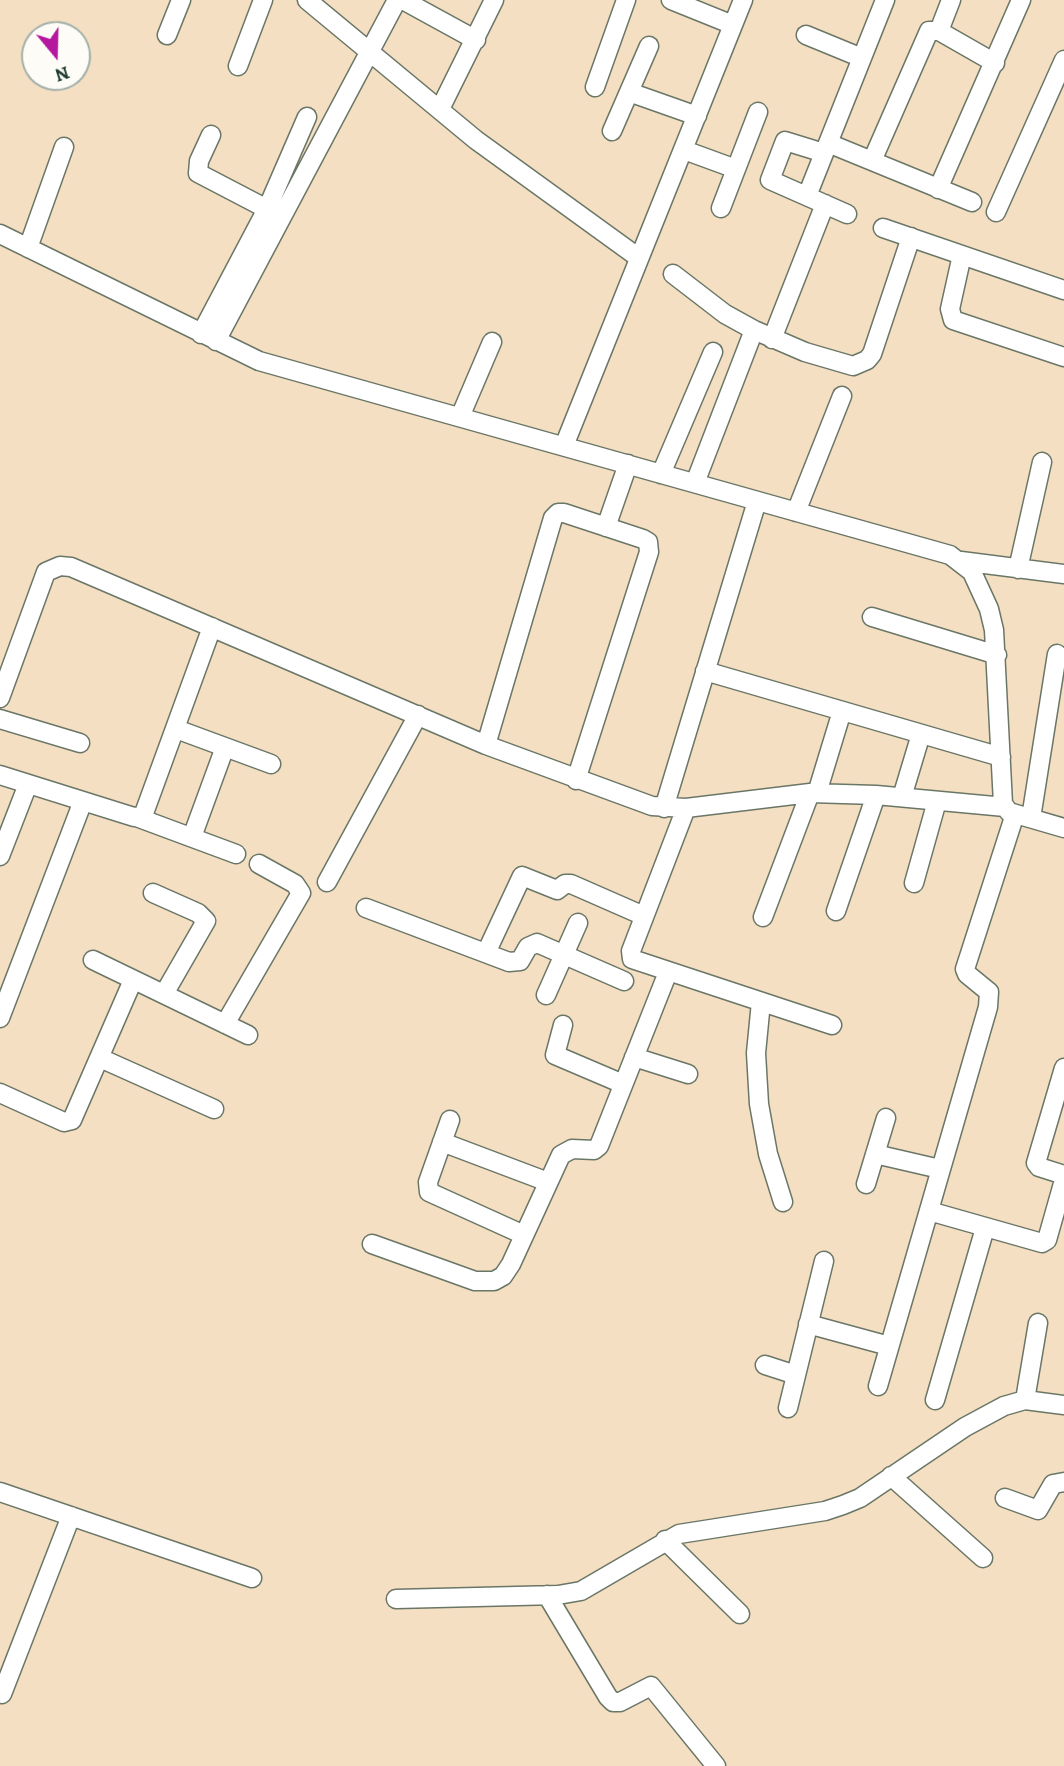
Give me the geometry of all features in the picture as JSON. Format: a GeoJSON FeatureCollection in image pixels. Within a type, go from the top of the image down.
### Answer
{"type":"FeatureCollection","features":[{"type":"Feature","properties":{"kind":"street"},"geometry":{"type":"LineString","coordinates":[[167,35],[181,0]]}},
{"type":"Feature","properties":{"kind":"street"},"geometry":{"type":"LineString","coordinates":[[238,66],[263,0]]}},
{"type":"Feature","properties":{"kind":"street"},"geometry":{"type":"LineString","coordinates":[[307,0],[440,109],[639,258]]}},
{"type":"Feature","properties":{"kind":"street"},"geometry":{"type":"LineString","coordinates":[[209,337],[397,0]]}},
{"type":"Feature","properties":{"kind":"street"},"geometry":{"type":"LineString","coordinates":[[403,0],[476,40]]}},
{"type":"Feature","properties":{"kind":"street"},"geometry":{"type":"LineString","coordinates":[[440,109],[494,0]]}},
{"type":"Feature","properties":{"kind":"street"},"geometry":{"type":"LineString","coordinates":[[595,87],[626,0]]}},
{"type":"Feature","properties":{"kind":"street"},"geometry":{"type":"LineString","coordinates":[[671,0],[733,25]]}},
{"type":"Feature","properties":{"kind":"street"},"geometry":{"type":"LineString","coordinates":[[564,446],[743,0]]}},
{"type":"Feature","properties":{"kind":"street"},"geometry":{"type":"LineString","coordinates":[[807,196],[885,0]]}},
{"type":"Feature","properties":{"kind":"street"},"geometry":{"type":"LineString","coordinates":[[939,31],[951,0]]}},
{"type":"Feature","properties":{"kind":"street"},"geometry":{"type":"LineString","coordinates":[[938,189],[1021,0]]}},
{"type":"Feature","properties":{"kind":"street"},"geometry":{"type":"LineString","coordinates":[[872,162],[927,36],[933,30],[995,63]]}},
{"type":"Feature","properties":{"kind":"street"},"geometry":{"type":"LineString","coordinates":[[806,35],[862,58]]}},
{"type":"Feature","properties":{"kind":"street"},"geometry":{"type":"LineString","coordinates":[[612,131],[649,46]]}},
{"type":"Feature","properties":{"kind":"street"},"geometry":{"type":"LineString","coordinates":[[996,212],[1064,60]]}},
{"type":"Feature","properties":{"kind":"street"},"geometry":{"type":"LineString","coordinates":[[629,92],[697,116]]}},
{"type":"Feature","properties":{"kind":"street"},"geometry":{"type":"LineString","coordinates":[[721,208],[758,112]]}},
{"type":"Feature","properties":{"kind":"street"},"geometry":{"type":"LineString","coordinates":[[209,337],[307,117]]}},
{"type":"Feature","properties":{"kind":"street"},"geometry":{"type":"LineString","coordinates":[[211,135],[199,160],[198,173],[267,209]]}},
{"type":"Feature","properties":{"kind":"street"},"geometry":{"type":"LineString","coordinates":[[846,214],[770,180],[782,144],[787,141],[826,148],[872,162],[972,202]]}},
{"type":"Feature","properties":{"kind":"street"},"geometry":{"type":"LineString","coordinates":[[28,248],[64,147]]}},
{"type":"Feature","properties":{"kind":"street"},"geometry":{"type":"LineString","coordinates":[[684,150],[736,169]]}},
{"type":"Feature","properties":{"kind":"street"},"geometry":{"type":"LineString","coordinates":[[772,339],[825,204]]}},
{"type":"Feature","properties":{"kind":"street"},"geometry":{"type":"LineString","coordinates":[[883,228],[1064,290]]}},
{"type":"Feature","properties":{"kind":"street"},"geometry":{"type":"LineString","coordinates":[[0,233],[259,361],[950,555],[961,561],[972,572],[989,609],[998,654],[1002,757],[1017,813]]}},
{"type":"Feature","properties":{"kind":"street"},"geometry":{"type":"LineString","coordinates":[[673,274],[725,314],[754,330],[772,339],[853,366],[867,360],[911,237]]}},
{"type":"Feature","properties":{"kind":"street"},"geometry":{"type":"LineString","coordinates":[[962,255],[950,309],[953,320],[1064,357]]}},
{"type":"Feature","properties":{"kind":"street"},"geometry":{"type":"LineString","coordinates":[[695,483],[754,330]]}},
{"type":"Feature","properties":{"kind":"street"},"geometry":{"type":"LineString","coordinates":[[460,417],[492,342]]}},
{"type":"Feature","properties":{"kind":"street"},"geometry":{"type":"LineString","coordinates":[[661,474],[713,352]]}},
{"type":"Feature","properties":{"kind":"street"},"geometry":{"type":"LineString","coordinates":[[796,512],[842,396]]}},
{"type":"Feature","properties":{"kind":"street"},"geometry":{"type":"LineString","coordinates":[[1018,569],[1042,462]]}},
{"type":"Feature","properties":{"kind":"street"},"geometry":{"type":"LineString","coordinates":[[606,527],[628,464]]}},
{"type":"Feature","properties":{"kind":"street"},"geometry":{"type":"LineString","coordinates":[[664,808],[757,501]]}},
{"type":"Feature","properties":{"kind":"street"},"geometry":{"type":"LineString","coordinates":[[486,745],[554,518],[558,513],[564,513],[643,539],[650,547],[576,780]]}},
{"type":"Feature","properties":{"kind":"street"},"geometry":{"type":"LineString","coordinates":[[961,561],[1064,575]]}},
{"type":"Feature","properties":{"kind":"street"},"geometry":{"type":"LineString","coordinates":[[0,698],[43,582],[52,568],[71,567],[486,745],[576,780],[664,808],[686,808],[813,793],[876,795],[1017,813],[1064,828]]}},
{"type":"Feature","properties":{"kind":"street"},"geometry":{"type":"LineString","coordinates":[[872,617],[998,654]]}},
{"type":"Feature","properties":{"kind":"street"},"geometry":{"type":"LineString","coordinates":[[139,818],[146,812],[212,627]]}},
{"type":"Feature","properties":{"kind":"street"},"geometry":{"type":"LineString","coordinates":[[878,1386],[989,998],[985,988],[972,979],[965,969],[1017,813],[1057,654]]}},
{"type":"Feature","properties":{"kind":"street"},"geometry":{"type":"LineString","coordinates":[[705,671],[1002,757]]}},
{"type":"Feature","properties":{"kind":"street"},"geometry":{"type":"LineString","coordinates":[[763,917],[813,793],[842,711]]}},
{"type":"Feature","properties":{"kind":"street"},"geometry":{"type":"LineString","coordinates":[[327,882],[418,715]]}},
{"type":"Feature","properties":{"kind":"street"},"geometry":{"type":"LineString","coordinates":[[0,719],[80,743]]}},
{"type":"Feature","properties":{"kind":"street"},"geometry":{"type":"LineString","coordinates":[[176,729],[271,764]]}},
{"type":"Feature","properties":{"kind":"street"},"geometry":{"type":"LineString","coordinates":[[902,797],[921,734]]}},
{"type":"Feature","properties":{"kind":"street"},"geometry":{"type":"LineString","coordinates":[[192,837],[225,747]]}},
{"type":"Feature","properties":{"kind":"street"},"geometry":{"type":"LineString","coordinates":[[0,775],[139,818],[236,854]]}},
{"type":"Feature","properties":{"kind":"street"},"geometry":{"type":"LineString","coordinates":[[0,856],[28,784]]}},
{"type":"Feature","properties":{"kind":"street"},"geometry":{"type":"LineString","coordinates":[[836,911],[876,795]]}},
{"type":"Feature","properties":{"kind":"street"},"geometry":{"type":"LineString","coordinates":[[0,1018],[83,801]]}},
{"type":"Feature","properties":{"kind":"street"},"geometry":{"type":"LineString","coordinates":[[914,884],[937,801]]}},
{"type":"Feature","properties":{"kind":"street"},"geometry":{"type":"LineString","coordinates":[[686,808],[630,955],[635,962],[832,1025]]}},
{"type":"Feature","properties":{"kind":"street"},"geometry":{"type":"LineString","coordinates":[[225,1024],[301,893],[299,887],[259,864]]}},
{"type":"Feature","properties":{"kind":"street"},"geometry":{"type":"LineString","coordinates":[[486,953],[522,876],[556,890],[565,884],[571,884],[645,916]]}},
{"type":"Feature","properties":{"kind":"street"},"geometry":{"type":"LineString","coordinates":[[153,894],[198,913],[206,921],[164,994]]}},
{"type":"Feature","properties":{"kind":"street"},"geometry":{"type":"LineString","coordinates":[[366,908],[515,963],[520,961],[528,947],[537,943],[624,981]]}},
{"type":"Feature","properties":{"kind":"street"},"geometry":{"type":"LineString","coordinates":[[546,995],[578,923]]}},
{"type":"Feature","properties":{"kind":"street"},"geometry":{"type":"LineString","coordinates":[[93,960],[248,1035]]}},
{"type":"Feature","properties":{"kind":"street"},"geometry":{"type":"LineString","coordinates":[[372,1244],[484,1283],[503,1276],[561,1155],[566,1151],[586,1152],[599,1146],[668,972]]}},
{"type":"Feature","properties":{"kind":"street"},"geometry":{"type":"LineString","coordinates":[[0,1093],[68,1123],[76,1114],[133,979]]}},
{"type":"Feature","properties":{"kind":"street"},"geometry":{"type":"LineString","coordinates":[[761,1002],[756,1053],[758,1104],[768,1154],[783,1202]]}},
{"type":"Feature","properties":{"kind":"street"},"geometry":{"type":"LineString","coordinates":[[563,1026],[555,1055],[624,1084]]}},
{"type":"Feature","properties":{"kind":"street"},"geometry":{"type":"LineString","coordinates":[[634,1057],[688,1074]]}},
{"type":"Feature","properties":{"kind":"street"},"geometry":{"type":"LineString","coordinates":[[100,1058],[214,1109]]}},
{"type":"Feature","properties":{"kind":"street"},"geometry":{"type":"LineString","coordinates":[[929,1211],[1042,1243],[1047,1240],[1064,1177],[1039,1167],[1036,1163],[1064,1068]]}},
{"type":"Feature","properties":{"kind":"street"},"geometry":{"type":"LineString","coordinates":[[866,1184],[886,1118]]}},
{"type":"Feature","properties":{"kind":"street"},"geometry":{"type":"LineString","coordinates":[[450,1120],[428,1182],[429,1192],[524,1235]]}},
{"type":"Feature","properties":{"kind":"street"},"geometry":{"type":"LineString","coordinates":[[442,1142],[548,1182]]}},
{"type":"Feature","properties":{"kind":"street"},"geometry":{"type":"LineString","coordinates":[[875,1154],[940,1169]]}},
{"type":"Feature","properties":{"kind":"street"},"geometry":{"type":"LineString","coordinates":[[935,1401],[985,1228]]}},
{"type":"Feature","properties":{"kind":"street"},"geometry":{"type":"LineString","coordinates":[[788,1408],[824,1261]]}},
{"type":"Feature","properties":{"kind":"street"},"geometry":{"type":"LineString","coordinates":[[1025,1400],[1038,1323]]}},
{"type":"Feature","properties":{"kind":"street"},"geometry":{"type":"LineString","coordinates":[[808,1324],[890,1346]]}},
{"type":"Feature","properties":{"kind":"street"},"geometry":{"type":"LineString","coordinates":[[765,1364],[796,1375]]}},
{"type":"Feature","properties":{"kind":"street"},"geometry":{"type":"LineString","coordinates":[[396,1600],[547,1595],[581,1591],[665,1540],[693,1530],[825,1511],[860,1498],[965,1427],[1004,1406],[1025,1400],[1064,1405]]}},
{"type":"Feature","properties":{"kind":"street"},"geometry":{"type":"LineString","coordinates":[[891,1476],[983,1558]]}},
{"type":"Feature","properties":{"kind":"street"},"geometry":{"type":"LineString","coordinates":[[1005,1498],[1038,1510],[1053,1484],[1064,1482]]}},
{"type":"Feature","properties":{"kind":"street"},"geometry":{"type":"LineString","coordinates":[[1,1496],[71,1516],[252,1578]]}},
{"type":"Feature","properties":{"kind":"street"},"geometry":{"type":"LineString","coordinates":[[2,1694],[71,1516]]}},
{"type":"Feature","properties":{"kind":"street"},"geometry":{"type":"LineString","coordinates":[[665,1540],[740,1614]]}},
{"type":"Feature","properties":{"kind":"street"},"geometry":{"type":"LineString","coordinates":[[547,1595],[608,1697],[613,1702],[620,1702],[651,1686],[716,1766]]}}]}
